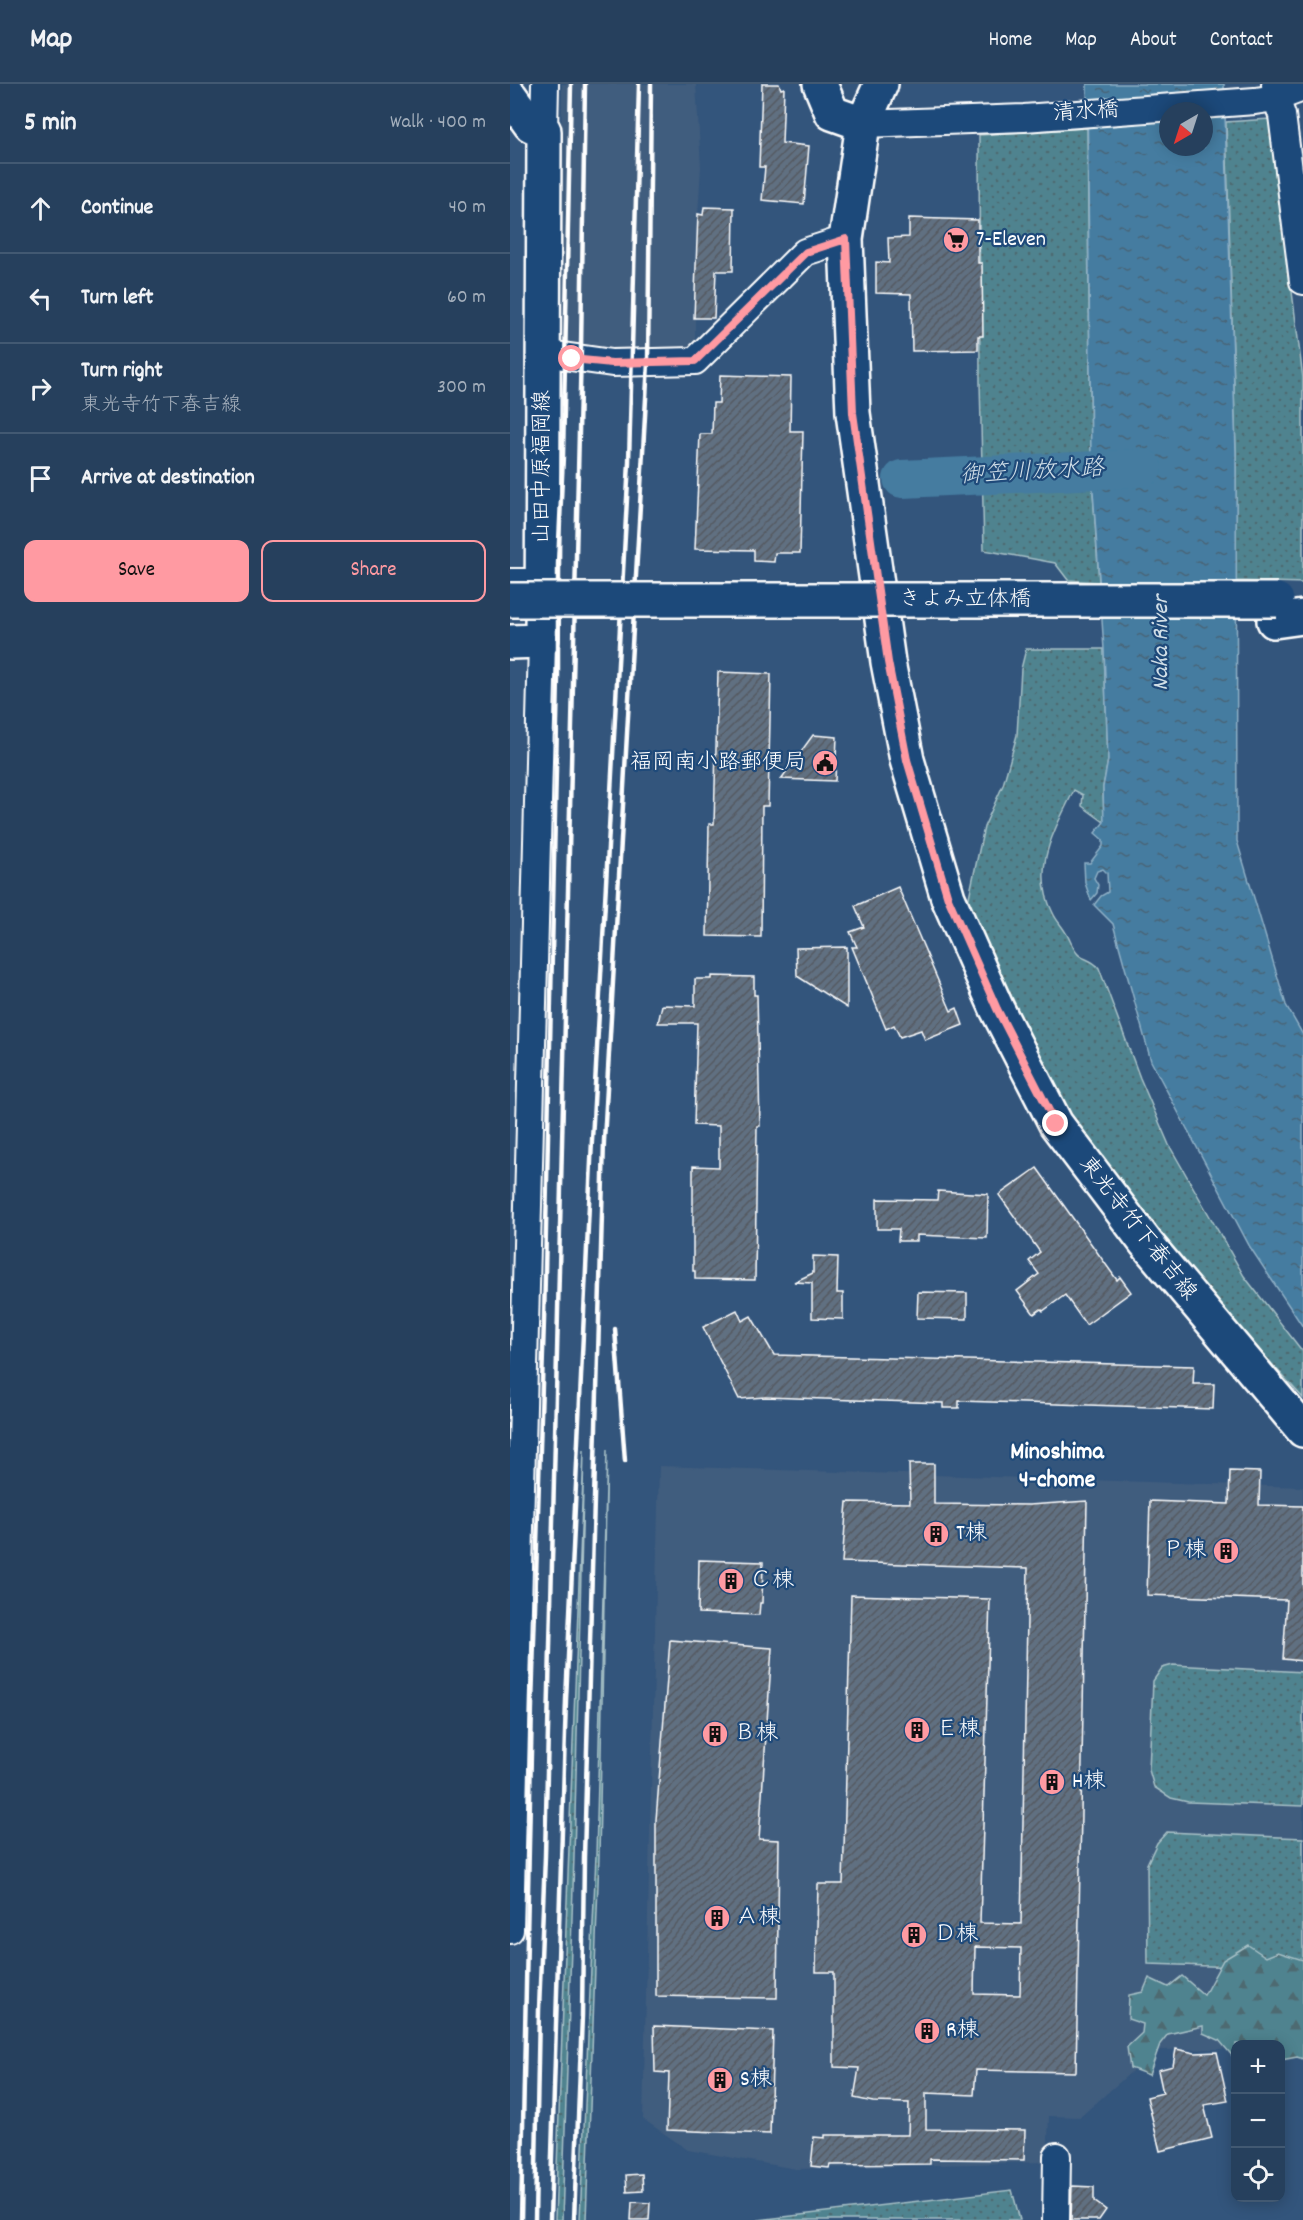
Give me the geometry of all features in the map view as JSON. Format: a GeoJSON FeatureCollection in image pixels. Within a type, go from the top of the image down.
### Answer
{"type":"FeatureCollection","features":[{"type":"Feature","properties":{"kind":"main road"},"geometry":{"type":"LineString","coordinates":[[820,84],[832,113],[863,124]]}},
{"type":"Feature","properties":{"kind":"main road","name":"東光寺竹下春吉線"},"geometry":{"type":"LineString","coordinates":[[881,84],[863,124],[846,239],[853,413],[888,662],[907,760],[948,898],[997,1009],[1056,1124],[1146,1243],[1303,1430]]}},
{"type":"Feature","properties":{"kind":"main road"},"geometry":{"type":"LineString","coordinates":[[510,96],[531,125],[544,131]]}},
{"type":"Feature","properties":{"kind":"main road","name":"山田中原福岡線"},"geometry":{"type":"LineString","coordinates":[[526,642],[543,582],[544,131]]}},
{"type":"Feature","properties":{"kind":"main road","name":"きよみ立体橋"},"geometry":{"type":"LineString","coordinates":[[510,600],[1289,610]]}},
{"type":"Feature","properties":{"kind":"main road","name":"きよみ立体橋"},"geometry":{"type":"LineString","coordinates":[[510,622],[1289,610]]}},
{"type":"Feature","properties":{"kind":"street"},"geometry":{"type":"LineString","coordinates":[[544,131],[545,84]]}},
{"type":"Feature","properties":{"kind":"street","name":"清水橋"},"geometry":{"type":"LineString","coordinates":[[863,124],[1024,117],[1269,94],[1303,88]]}},
{"type":"Feature","properties":{"kind":"street"},"geometry":{"type":"LineString","coordinates":[[1269,94],[1282,115],[1303,280]]}},
{"type":"Feature","properties":{"kind":"street"},"geometry":{"type":"LineString","coordinates":[[542,353],[612,363],[695,361],[806,252],[846,239]]}},
{"type":"Feature","properties":{"kind":"street"},"geometry":{"type":"LineString","coordinates":[[510,582],[543,582]]}},
{"type":"Feature","properties":{"kind":"street"},"geometry":{"type":"LineString","coordinates":[[510,1930],[526,642]]}},
{"type":"Feature","properties":{"kind":"street"},"geometry":{"type":"LineString","coordinates":[[1056,2220],[1057,2156]]}},
{"type":"Feature","properties":{"kind":"shaded area"},"geometry":{"type":"Polygon","coordinates":[[[562,84],[696,84],[701,167],[695,262],[695,348],[686,352],[558,351],[562,84]]]}},
{"type":"Feature","properties":{"kind":"shaded area"},"geometry":{"type":"Polygon","coordinates":[[[659,1466],[1303,1487],[1303,2048],[1285,2045],[1285,2040],[1231,2040],[1231,2049],[1156,2050],[1080,2117],[1049,2116],[1047,2162],[796,2169],[688,2150],[643,2119],[659,1466]]]}},
{"type":"Feature","properties":{"kind":"green space"},"geometry":{"type":"Polygon","coordinates":[[[1270,119],[1303,378],[1303,583],[1236,581],[1236,452],[1226,122],[1270,119]]]}},
{"type":"Feature","properties":{"kind":"green space"},"geometry":{"type":"Polygon","coordinates":[[[1087,128],[1091,462],[1099,582],[1068,580],[1055,563],[984,550],[980,382],[979,135],[1087,128]]]}},
{"type":"Feature","properties":{"kind":"green space"},"geometry":{"type":"Polygon","coordinates":[[[1026,649],[1104,649],[1108,760],[1103,787],[1104,822],[1082,806],[1083,795],[1074,790],[1059,820],[1048,850],[1044,880],[1047,896],[1054,916],[1075,951],[1099,968],[1140,1078],[1169,1145],[1244,1276],[1303,1352],[1303,1398],[1171,1253],[1069,1120],[968,902],[984,827],[1003,785],[1017,735],[1021,669],[1026,649]]]}},
{"type":"Feature","properties":{"kind":"green space"},"geometry":{"type":"Polygon","coordinates":[[[584,1450],[562,2220],[555,2220],[584,1450]]]}},
{"type":"Feature","properties":{"kind":"green space"},"geometry":{"type":"Polygon","coordinates":[[[607,1450],[599,1856],[586,2220],[580,2220],[596,1855],[607,1450]]]}},
{"type":"Feature","properties":{"kind":"green space"},"geometry":{"type":"Polygon","coordinates":[[[1173,1665],[1303,1672],[1303,1806],[1188,1802],[1171,1798],[1154,1787],[1149,1770],[1153,1681],[1162,1668],[1173,1665]]]}},
{"type":"Feature","properties":{"kind":"green space"},"geometry":{"type":"Polygon","coordinates":[[[1167,1832],[1303,1838],[1303,1969],[1148,1964],[1147,1864],[1157,1843],[1167,1832]]]}},
{"type":"Feature","properties":{"kind":"green space"},"geometry":{"type":"Polygon","coordinates":[[[1248,1945],[1266,1957],[1278,1952],[1303,1960],[1303,2059],[1297,2057],[1285,2059],[1285,2040],[1231,2040],[1231,2054],[1219,2040],[1203,2033],[1203,2026],[1168,2034],[1160,2044],[1149,2075],[1130,2068],[1127,2047],[1142,2033],[1143,2024],[1128,2019],[1129,1995],[1143,1992],[1149,1978],[1168,1987],[1182,1976],[1204,1995],[1223,1960],[1248,1945]]]}},
{"type":"Feature","properties":{"kind":"green space"},"geometry":{"type":"Polygon","coordinates":[[[1012,2190],[1020,2220],[758,2220],[1012,2190]]]}},
{"type":"Feature","properties":{"kind":"water","name":"Naka River"},"geometry":{"type":"Polygon","coordinates":[[[1087,84],[1224,84],[1236,452],[1237,841],[1286,1005],[1303,1035],[1303,1327],[1250,1247],[1151,1061],[1113,924],[1094,905],[1101,896],[1108,892],[1107,873],[1103,869],[1097,871],[1094,878],[1098,885],[1097,893],[1091,900],[1085,883],[1084,863],[1090,863],[1103,846],[1103,840],[1095,833],[1104,822],[1103,787],[1108,760],[1104,649],[1091,462],[1087,84]]]}},
{"type":"Feature","properties":{"kind":"building"},"geometry":{"type":"Polygon","coordinates":[[[762,84],[779,84],[781,89],[784,88],[782,143],[809,146],[804,204],[762,200],[765,167],[759,167],[762,84]]]}},
{"type":"Feature","properties":{"kind":"building"},"geometry":{"type":"Polygon","coordinates":[[[704,207],[734,208],[733,271],[716,271],[714,318],[694,318],[698,214],[703,215],[704,207]]]}},
{"type":"Feature","properties":{"kind":"building"},"geometry":{"type":"Polygon","coordinates":[[[909,218],[978,220],[978,263],[982,263],[983,336],[978,336],[978,350],[912,351],[911,294],[876,293],[876,262],[889,263],[888,238],[909,237],[909,218]]]}},
{"type":"Feature","properties":{"kind":"building"},"geometry":{"type":"Polygon","coordinates":[[[720,375],[791,377],[790,431],[803,431],[800,553],[775,553],[774,562],[754,561],[754,550],[695,549],[700,434],[712,434],[713,403],[719,403],[720,375]]]}},
{"type":"Feature","properties":{"kind":"building"},"geometry":{"type":"Polygon","coordinates":[[[718,672],[771,674],[768,806],[762,806],[761,937],[707,936],[709,824],[714,824],[718,672]]]}},
{"type":"Feature","properties":{"kind":"building"},"geometry":{"type":"Polygon","coordinates":[[[813,735],[837,737],[835,781],[781,779],[813,735]]]}},
{"type":"Feature","properties":{"kind":"building"},"geometry":{"type":"Polygon","coordinates":[[[898,887],[951,1011],[957,1008],[963,1025],[925,1040],[921,1030],[900,1037],[894,1025],[886,1029],[852,947],[857,947],[850,932],[864,927],[855,906],[898,887]]]}},
{"type":"Feature","properties":{"kind":"building"},"geometry":{"type":"Polygon","coordinates":[[[847,947],[847,1008],[797,976],[796,948],[847,947]]]}},
{"type":"Feature","properties":{"kind":"building"},"geometry":{"type":"Polygon","coordinates":[[[712,976],[754,977],[754,995],[757,995],[760,1126],[757,1126],[755,1280],[695,1279],[695,1271],[693,1271],[693,1166],[719,1167],[719,1126],[694,1125],[697,1023],[658,1023],[662,1005],[695,1006],[695,979],[712,979],[712,976]]]}},
{"type":"Feature","properties":{"kind":"building"},"geometry":{"type":"Polygon","coordinates":[[[1037,1168],[1117,1280],[1120,1277],[1131,1292],[1086,1325],[1065,1295],[1043,1311],[1041,1309],[1034,1314],[1017,1291],[1039,1274],[1029,1261],[1040,1252],[999,1195],[1037,1168]]]}},
{"type":"Feature","properties":{"kind":"building"},"geometry":{"type":"Polygon","coordinates":[[[938,1191],[988,1194],[987,1238],[917,1235],[917,1241],[898,1241],[899,1229],[877,1229],[877,1199],[937,1200],[938,1191]]]}},
{"type":"Feature","properties":{"kind":"building"},"geometry":{"type":"Polygon","coordinates":[[[813,1256],[838,1257],[837,1293],[843,1293],[843,1319],[812,1318],[812,1283],[794,1282],[813,1273],[813,1256]]]}},
{"type":"Feature","properties":{"kind":"building"},"geometry":{"type":"Polygon","coordinates":[[[918,1292],[967,1293],[967,1319],[917,1318],[918,1292]]]}},
{"type":"Feature","properties":{"kind":"building"},"geometry":{"type":"Polygon","coordinates":[[[737,1310],[742,1321],[751,1316],[774,1355],[1194,1366],[1193,1384],[1214,1384],[1213,1409],[959,1401],[959,1408],[943,1408],[943,1403],[765,1397],[739,1399],[703,1327],[737,1310]]]}},
{"type":"Feature","properties":{"kind":"building"},"geometry":{"type":"Polygon","coordinates":[[[909,1464],[934,1464],[934,1504],[1029,1505],[1087,1501],[1076,2072],[976,2070],[974,2095],[926,2093],[926,2129],[1025,2130],[1024,2160],[930,2159],[930,2164],[830,2165],[829,2168],[811,2166],[814,2137],[908,2135],[909,2103],[873,2102],[854,2098],[859,2068],[834,2067],[834,1972],[816,1972],[818,1884],[843,1884],[851,1595],[990,1599],[980,1923],[1021,1924],[1028,1568],[842,1562],[847,1502],[910,1503],[909,1464]],[[975,1947],[974,1994],[1020,1995],[1021,1948],[975,1947]]]}},
{"type":"Feature","properties":{"kind":"building","name":"Ｐ棟"},"geometry":{"type":"Polygon","coordinates":[[[1230,1471],[1260,1472],[1259,1505],[1303,1506],[1303,1661],[1283,1659],[1287,1600],[1147,1595],[1150,1501],[1229,1504],[1230,1471]]]}},
{"type":"Feature","properties":{"kind":"building","name":"Ｃ棟"},"geometry":{"type":"Polygon","coordinates":[[[699,1560],[763,1562],[762,1603],[760,1603],[759,1615],[698,1613],[699,1560]]]}},
{"type":"Feature","properties":{"kind":"building"},"geometry":{"type":"Polygon","coordinates":[[[670,1640],[772,1648],[759,1839],[779,1840],[777,1998],[656,1996],[656,1820],[670,1640]]]}},
{"type":"Feature","properties":{"kind":"building","name":"S棟"},"geometry":{"type":"Polygon","coordinates":[[[654,2026],[773,2031],[770,2134],[667,2130],[669,2073],[655,2072],[654,2026]]]}},
{"type":"Feature","properties":{"kind":"building"},"geometry":{"type":"Polygon","coordinates":[[[1176,2049],[1195,2053],[1217,2052],[1228,2101],[1204,2105],[1212,2138],[1160,2151],[1147,2097],[1163,2093],[1158,2070],[1173,2066],[1176,2049]]]}},
{"type":"Feature","properties":{"kind":"building"},"geometry":{"type":"Polygon","coordinates":[[[642,2174],[643,2191],[627,2192],[626,2175],[642,2174]]]}},
{"type":"Feature","properties":{"kind":"building"},"geometry":{"type":"Polygon","coordinates":[[[1072,2186],[1094,2187],[1094,2201],[1106,2210],[1099,2220],[1071,2220],[1072,2186]]]}},
{"type":"Feature","properties":{"kind":"building"},"geometry":{"type":"Polygon","coordinates":[[[632,2202],[650,2203],[649,2220],[631,2220],[632,2202]]]}},
{"type":"Feature","properties":{"kind":"waterway","name":"御笠川放水路"},"geometry":{"type":"LineString","coordinates":[[902,479],[1143,468]]}},
{"type":"Feature","properties":{"kind":"railway"},"geometry":{"type":"LineString","coordinates":[[521,2220],[532,1705],[544,1320],[558,677],[558,564],[563,456],[571,84]]}},
{"type":"Feature","properties":{"kind":"railway"},"geometry":{"type":"LineString","coordinates":[[535,2220],[581,348],[585,84]]}},
{"type":"Feature","properties":{"kind":"railway"},"geometry":{"type":"LineString","coordinates":[[550,2220],[566,1700],[592,1140],[629,462],[639,84]]}},
{"type":"Feature","properties":{"kind":"railway"},"geometry":{"type":"LineString","coordinates":[[574,2220],[582,2016],[584,1857],[604,1141],[648,363],[651,84]]}},
{"type":"Feature","properties":{"kind":"railway"},"geometry":{"type":"LineString","coordinates":[[615,1329],[625,1461]]}},
{"type":"Feature","properties":{"kind":"place","name":"7-Eleven"},"geometry":{"type":"Point","coordinates":[956,240]}},
{"type":"Feature","properties":{"kind":"place","name":"福岡南小路郵便局"},"geometry":{"type":"Point","coordinates":[825,763]}},
{"type":"Feature","properties":{"kind":"place","name":"T棟"},"geometry":{"type":"Point","coordinates":[936,1534]}},
{"type":"Feature","properties":{"kind":"place","name":"Ｐ棟"},"geometry":{"type":"Point","coordinates":[1226,1551]}},
{"type":"Feature","properties":{"kind":"place","name":"Ｃ棟"},"geometry":{"type":"Point","coordinates":[731,1581]}},
{"type":"Feature","properties":{"kind":"place","name":"Ｅ棟"},"geometry":{"type":"Point","coordinates":[917,1730]}},
{"type":"Feature","properties":{"kind":"place","name":"Ｂ棟"},"geometry":{"type":"Point","coordinates":[715,1734]}},
{"type":"Feature","properties":{"kind":"place","name":"H棟"},"geometry":{"type":"Point","coordinates":[1052,1782]}},
{"type":"Feature","properties":{"kind":"place","name":"Ａ棟"},"geometry":{"type":"Point","coordinates":[717,1918]}},
{"type":"Feature","properties":{"kind":"place","name":"Ｄ棟"},"geometry":{"type":"Point","coordinates":[914,1935]}},
{"type":"Feature","properties":{"kind":"place","name":"R棟"},"geometry":{"type":"Point","coordinates":[927,2031]}},
{"type":"Feature","properties":{"kind":"place","name":"S棟"},"geometry":{"type":"Point","coordinates":[720,2080]}},
{"type":"Feature","properties":{"kind":"district","name":"Minoshima 4-chome"},"geometry":{"type":"Point","coordinates":[1057,1467]}},
{"type":"Feature","properties":{"kind":"route"},"geometry":{"type":"LineString","coordinates":[[572,359],[612,363],[695,361],[806,252],[846,239],[853,413],[888,662],[907,760],[948,898],[997,1009],[1056,1124]]}}]}
